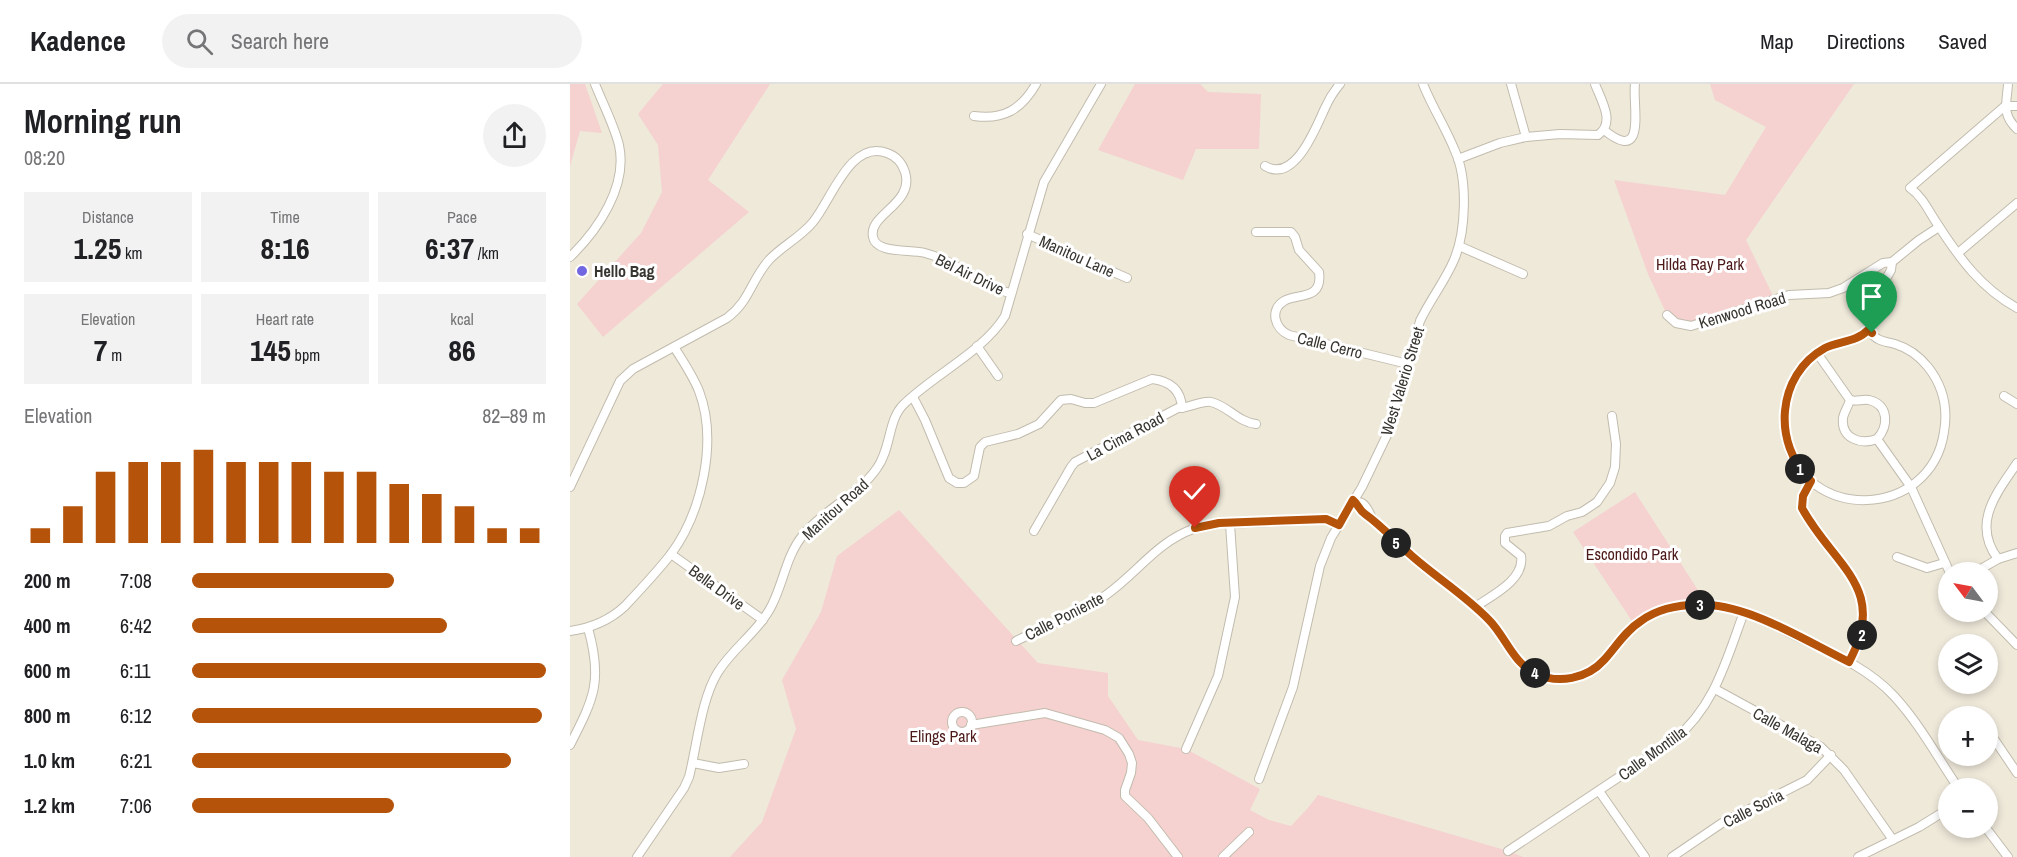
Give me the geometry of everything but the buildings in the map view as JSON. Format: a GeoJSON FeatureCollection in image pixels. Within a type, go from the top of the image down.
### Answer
{"type":"FeatureCollection","features":[{"type":"Feature","properties":{"kind":"street"},"geometry":{"type":"LineString","coordinates":[[570,257],[590,236],[600,220],[616,188],[620,170],[620,153],[616,136],[595,84]]}},
{"type":"Feature","properties":{"kind":"street"},"geometry":{"type":"LineString","coordinates":[[974,116],[990,117],[1006,114],[1019,105],[1036,84]]}},
{"type":"Feature","properties":{"kind":"street","name":"Manitou Road"},"geometry":{"type":"LineString","coordinates":[[638,857],[684,788],[693,763],[712,684],[724,663],[763,620],[776,595],[794,547],[818,519],[870,477],[878,467],[887,448],[895,417],[904,404],[917,391],[1000,326],[1007,311],[1010,293],[1044,182],[1101,84]]}},
{"type":"Feature","properties":{"kind":"street"},"geometry":{"type":"LineString","coordinates":[[1265,166],[1280,169],[1294,162],[1309,141],[1326,105],[1340,84]]}},
{"type":"Feature","properties":{"kind":"street","name":"West Valerio Street"},"geometry":{"type":"LineString","coordinates":[[1259,779],[1293,687],[1320,566],[1388,433],[1421,319],[1454,262],[1459,246],[1463,187],[1458,159],[1423,84]]}},
{"type":"Feature","properties":{"kind":"street"},"geometry":{"type":"LineString","coordinates":[[1511,84],[1526,137]]}},
{"type":"Feature","properties":{"kind":"street"},"geometry":{"type":"LineString","coordinates":[[1458,159],[1500,143],[1526,137],[1560,134],[1594,136],[1604,130],[1607,124],[1607,116],[1595,84]]}},
{"type":"Feature","properties":{"kind":"street"},"geometry":{"type":"LineString","coordinates":[[1604,130],[1621,141],[1628,140],[1632,135],[1637,118],[1635,84]]}},
{"type":"Feature","properties":{"kind":"street"},"geometry":{"type":"LineString","coordinates":[[2008,84],[2005,105],[2012,124],[2017,129]]}},
{"type":"Feature","properties":{"kind":"street"},"geometry":{"type":"LineString","coordinates":[[2017,106],[2005,105],[1910,188],[1919,195],[1958,253],[1985,287],[2001,300],[2017,308]]}},
{"type":"Feature","properties":{"kind":"street","name":"Bel Air Drive"},"geometry":{"type":"LineString","coordinates":[[570,487],[620,381],[633,369],[736,311],[744,303],[756,277],[769,260],[803,232],[817,217],[843,173],[866,153],[875,151],[887,153],[898,159],[904,169],[906,181],[904,193],[900,199],[874,227],[872,235],[877,245],[884,249],[920,252],[943,259],[991,287],[1010,293]]}},
{"type":"Feature","properties":{"kind":"street"},"geometry":{"type":"LineString","coordinates":[[1958,253],[2017,203]]}},
{"type":"Feature","properties":{"kind":"street","name":"Kenwood Road"},"geometry":{"type":"LineString","coordinates":[[1667,315],[1679,325],[1695,325],[1790,295],[1829,292],[1843,288],[1883,264],[1892,262],[1939,226]]}},
{"type":"Feature","properties":{"kind":"street","name":"Calle Cerro"},"geometry":{"type":"LineString","coordinates":[[1256,232],[1291,232],[1296,237],[1299,250],[1319,272],[1319,282],[1312,292],[1302,297],[1286,300],[1278,307],[1275,314],[1276,322],[1282,331],[1289,335],[1408,364]]}},
{"type":"Feature","properties":{"kind":"street","name":"Manitou Lane"},"geometry":{"type":"LineString","coordinates":[[1027,234],[1127,278]]}},
{"type":"Feature","properties":{"kind":"street"},"geometry":{"type":"LineString","coordinates":[[1459,246],[1523,274]]}},
{"type":"Feature","properties":{"kind":"street"},"geometry":{"type":"LineString","coordinates":[[1868,330],[1877,338],[1905,348],[1921,359],[1934,374],[1943,398],[1945,423],[1940,447],[1927,471],[1911,487],[1885,498],[1860,501],[1831,493],[1811,481],[1789,449],[1784,417],[1792,384],[1802,369],[1818,354],[1833,345],[1856,338],[1868,330],[1878,293],[1891,270],[1892,262]]}},
{"type":"Feature","properties":{"kind":"street"},"geometry":{"type":"LineString","coordinates":[[977,346],[998,376]]}},
{"type":"Feature","properties":{"kind":"street"},"geometry":{"type":"LineString","coordinates":[[570,631],[588,628],[617,613],[671,554],[694,510],[706,461],[704,413],[699,392],[674,347]]}},
{"type":"Feature","properties":{"kind":"street"},"geometry":{"type":"LineString","coordinates":[[1818,354],[1850,400]]}},
{"type":"Feature","properties":{"kind":"street","name":"La Cima Road"},"geometry":{"type":"LineString","coordinates":[[913,397],[945,472],[951,480],[960,483],[967,482],[974,476],[980,447],[985,442],[1007,437],[1039,424],[1058,403],[1065,399],[1094,403],[1152,379],[1169,384],[1178,390],[1182,408]]}},
{"type":"Feature","properties":{"kind":"street"},"geometry":{"type":"LineString","coordinates":[[2004,396],[2017,404]]}},
{"type":"Feature","properties":{"kind":"street"},"geometry":{"type":"LineString","coordinates":[[1850,400],[1871,401],[1882,409],[1886,425],[1877,439],[1861,442],[1854,440],[1846,433],[1843,416],[1850,400]]}},
{"type":"Feature","properties":{"kind":"street","name":"La Cima Road"},"geometry":{"type":"LineString","coordinates":[[1034,531],[1075,462],[1178,408],[1195,406],[1205,401],[1213,402],[1245,422],[1256,424]]}},
{"type":"Feature","properties":{"kind":"street"},"geometry":{"type":"LineString","coordinates":[[1474,607],[1509,582],[1521,566],[1519,553],[1505,543],[1505,536],[1508,533],[1549,526],[1567,516],[1590,508],[1604,493],[1615,467],[1616,444],[1612,416]]}},
{"type":"Feature","properties":{"kind":"street"},"geometry":{"type":"LineString","coordinates":[[1877,439],[1911,487],[1944,562]]}},
{"type":"Feature","properties":{"kind":"street"},"geometry":{"type":"LineString","coordinates":[[1998,559],[1992,551],[1987,535],[1987,519],[1996,493],[2017,463]]}},
{"type":"Feature","properties":{"kind":"street"},"geometry":{"type":"LineString","coordinates":[[1811,481],[1803,496],[1802,508],[1856,584],[1862,601],[1864,626],[1849,662]]}},
{"type":"Feature","properties":{"kind":"street"},"geometry":{"type":"LineString","coordinates":[[1355,501],[1362,503],[1368,509],[1371,517],[1399,545],[1493,624],[1522,665],[1537,675],[1556,680],[1573,678],[1596,668],[1626,634],[1644,619],[1665,610],[1692,605],[1718,606],[1744,612],[1849,662],[1881,684],[1905,709],[1952,778]]}},
{"type":"Feature","properties":{"kind":"street","name":"Calle Poniente"},"geometry":{"type":"LineString","coordinates":[[1016,641],[1106,595],[1159,547],[1175,537],[1207,525],[1326,519],[1339,525]]}},
{"type":"Feature","properties":{"kind":"street"},"geometry":{"type":"LineString","coordinates":[[1186,749],[1218,676],[1235,597],[1230,524]]}},
{"type":"Feature","properties":{"kind":"street"},"geometry":{"type":"LineString","coordinates":[[1993,562],[2017,553]]}},
{"type":"Feature","properties":{"kind":"street","name":"Bella Drive"},"geometry":{"type":"LineString","coordinates":[[671,554],[763,620]]}},
{"type":"Feature","properties":{"kind":"street"},"geometry":{"type":"LineString","coordinates":[[1897,556],[1927,568],[1938,565]]}},
{"type":"Feature","properties":{"kind":"street","name":"Calle Montilla"},"geometry":{"type":"LineString","coordinates":[[1508,851],[1681,735],[1701,712],[1715,689],[1744,612]]}},
{"type":"Feature","properties":{"kind":"street"},"geometry":{"type":"LineString","coordinates":[[1995,622],[2017,645]]}},
{"type":"Feature","properties":{"kind":"street"},"geometry":{"type":"LineString","coordinates":[[570,745],[588,710],[595,685],[596,663],[588,628]]}},
{"type":"Feature","properties":{"kind":"street","name":"Calle Malaga"},"geometry":{"type":"LineString","coordinates":[[1715,689],[1811,740],[1831,755],[1893,840]]}},
{"type":"Feature","properties":{"kind":"street"},"geometry":{"type":"LineString","coordinates":[[971,724],[1045,712],[1105,730],[1119,738],[1132,763],[1125,796],[1148,818],[1178,857]]}},
{"type":"Feature","properties":{"kind":"street"},"geometry":{"type":"LineString","coordinates":[[1998,745],[2017,773]]}},
{"type":"Feature","properties":{"kind":"street","name":"Calle Soria"},"geometry":{"type":"LineString","coordinates":[[1672,857],[1722,823],[1807,780],[1831,755]]}},
{"type":"Feature","properties":{"kind":"street"},"geometry":{"type":"LineString","coordinates":[[693,763],[719,768],[744,764]]}},
{"type":"Feature","properties":{"kind":"street"},"geometry":{"type":"LineString","coordinates":[[1599,791],[1645,857]]}},
{"type":"Feature","properties":{"kind":"street"},"geometry":{"type":"LineString","coordinates":[[1858,857],[1938,815]]}},
{"type":"Feature","properties":{"kind":"street"},"geometry":{"type":"LineString","coordinates":[[1223,857],[1248,832]]}},
{"type":"Feature","properties":{"kind":"street"},"geometry":{"type":"LineString","coordinates":[[1994,838],[2008,857]]}},
{"type":"Feature","properties":{"kind":"green space"},"geometry":{"type":"Polygon","coordinates":[[[570,84],[585,84],[602,133],[580,131],[570,166],[570,84]]]}},
{"type":"Feature","properties":{"kind":"green space"},"geometry":{"type":"Polygon","coordinates":[[[663,84],[770,84],[708,180],[749,212],[603,337],[577,304],[641,233],[662,192],[658,145],[638,114],[663,84]]]}},
{"type":"Feature","properties":{"kind":"green space"},"geometry":{"type":"Polygon","coordinates":[[[1135,84],[1200,84],[1208,92],[1261,94],[1259,149],[1196,149],[1183,180],[1098,150],[1135,84]]]}},
{"type":"Feature","properties":{"kind":"green space","name":"Hilda Ray Park"},"geometry":{"type":"Polygon","coordinates":[[[1710,84],[1854,84],[1746,240],[1775,300],[1691,326],[1667,315],[1648,274],[1614,180],[1725,195],[1766,127],[1715,100],[1710,84]]]}},
{"type":"Feature","properties":{"kind":"green space","name":"Escondido Park"},"geometry":{"type":"Polygon","coordinates":[[[1635,492],[1703,598],[1666,605],[1632,621],[1573,532],[1635,492]]]}},
{"type":"Feature","properties":{"kind":"green space","name":"Elings Park"},"geometry":{"type":"Polygon","coordinates":[[[899,510],[1038,663],[1108,673],[1108,696],[1138,740],[1186,749],[1260,789],[1250,810],[1269,820],[1291,826],[1318,795],[1523,857],[730,857],[762,822],[796,729],[782,680],[821,612],[837,556],[899,510]]]}},
{"type":"Feature","properties":{"kind":"place","name":"Hello Bag"},"geometry":{"type":"Point","coordinates":[582,271]}},
{"type":"Feature","properties":{"kind":"route"},"geometry":{"type":"LineString","coordinates":[[1195,528],[1219,523],[1326,519],[1339,525],[1353,500],[1399,545],[1488,619],[1522,665],[1537,675],[1556,680],[1573,678],[1596,668],[1626,634],[1651,615],[1678,607],[1705,604],[1731,608],[1756,616],[1849,662],[1864,626],[1864,608],[1856,584],[1802,508],[1803,496],[1811,481],[1789,449],[1784,417],[1792,384],[1809,360],[1826,348],[1856,338],[1868,330],[1872,333]]}}]}
